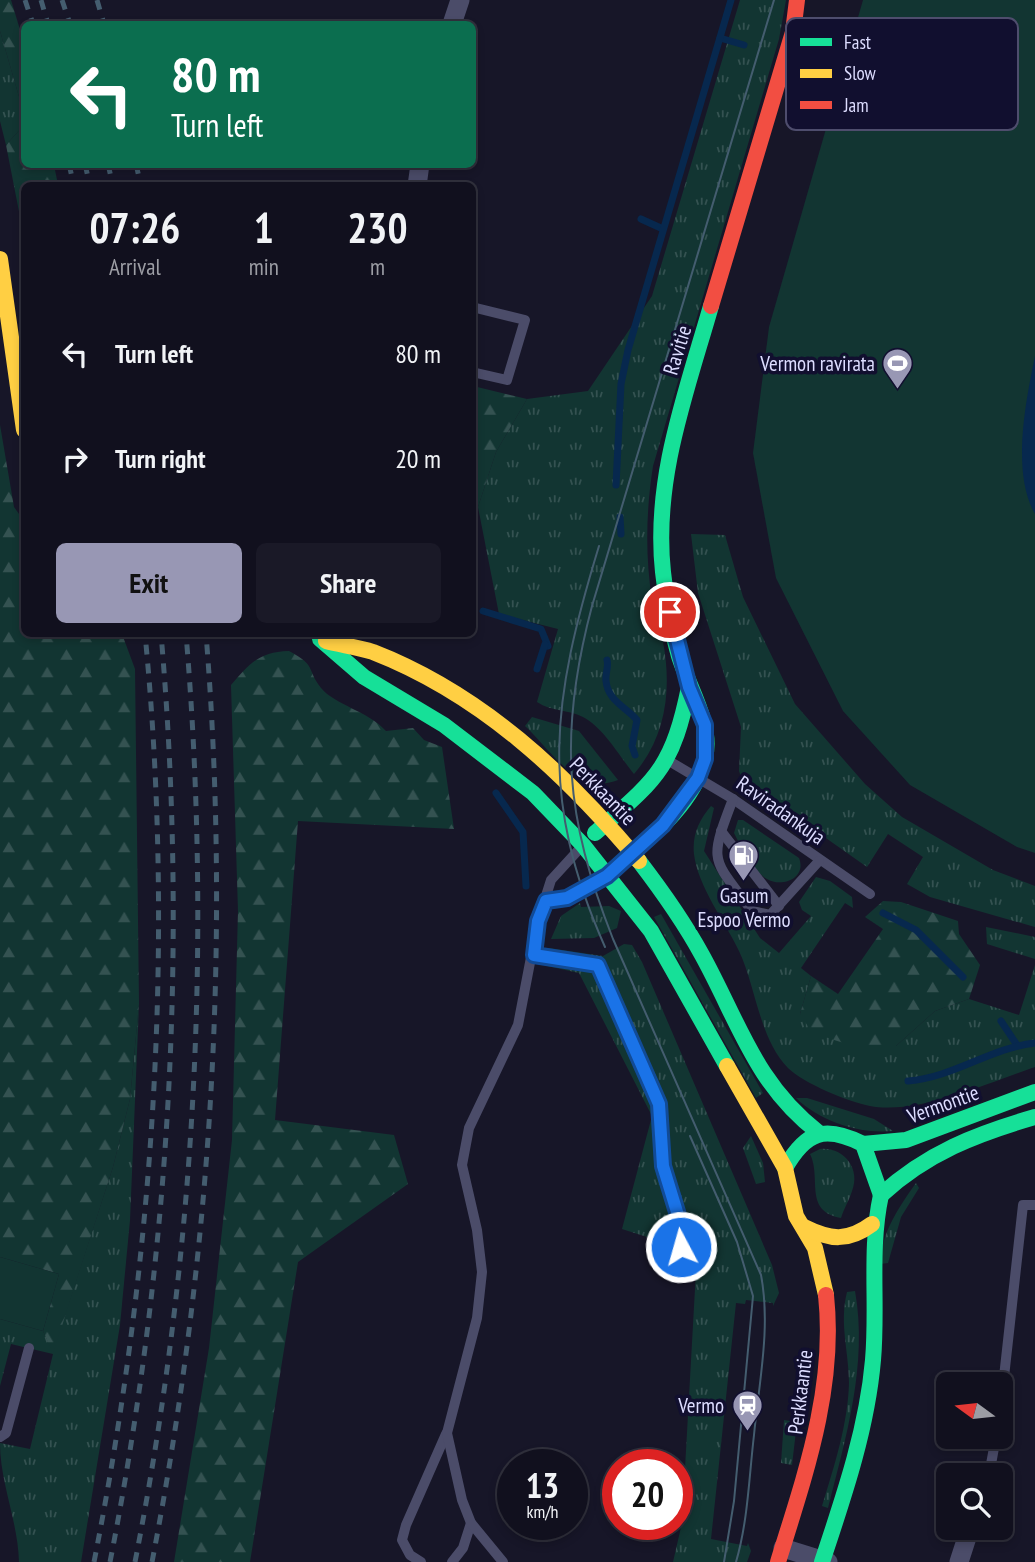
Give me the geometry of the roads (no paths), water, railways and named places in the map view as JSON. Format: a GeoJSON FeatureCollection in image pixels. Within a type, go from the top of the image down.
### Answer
{"type":"FeatureCollection","features":[{"type":"Feature","properties":{"kind":"main road","name":"Ravitie"},"geometry":{"type":"LineString","coordinates":[[795,18],[797,0]]}},
{"type":"Feature","properties":{"kind":"main road","name":"Ravitie"},"geometry":{"type":"LineString","coordinates":[[800,18],[810,0]]}},
{"type":"Feature","properties":{"kind":"main road","name":"Ravitie"},"geometry":{"type":"LineString","coordinates":[[607,876],[663,825],[698,778],[705,759],[705,725],[689,687],[666,593],[661,556],[664,475],[674,432],[786,56]]}},
{"type":"Feature","properties":{"kind":"main road"},"geometry":{"type":"LineString","coordinates":[[0,259],[21,409]]}},
{"type":"Feature","properties":{"kind":"main road","name":"Perkkaantie"},"geometry":{"type":"LineString","coordinates":[[314,637],[372,652],[433,680],[521,738],[633,852],[674,906],[704,958],[747,1050],[781,1103],[799,1120],[820,1133]]}},
{"type":"Feature","properties":{"kind":"main road","name":"Perkkaantie"},"geometry":{"type":"LineString","coordinates":[[320,639],[364,677],[444,724],[533,793],[583,845],[650,932],[785,1168]]}},
{"type":"Feature","properties":{"kind":"main road","name":"Ravitie"},"geometry":{"type":"LineString","coordinates":[[583,845],[653,779],[668,760],[678,739],[689,687]]}},
{"type":"Feature","properties":{"kind":"main road","name":"Vermontie"},"geometry":{"type":"LineString","coordinates":[[863,1144],[906,1140],[1035,1092]]}},
{"type":"Feature","properties":{"kind":"main road","name":"Vermontie"},"geometry":{"type":"LineString","coordinates":[[881,1195],[901,1175],[963,1137],[1035,1117]]}},
{"type":"Feature","properties":{"kind":"main road"},"geometry":{"type":"LineString","coordinates":[[824,1562],[858,1453],[869,1396],[873,1357],[872,1224],[881,1195],[872,1163],[863,1144],[837,1134],[820,1133],[806,1137],[794,1149],[785,1168],[790,1198],[804,1227],[819,1235],[844,1240],[859,1236],[872,1224]]}},
{"type":"Feature","properties":{"kind":"main road","name":"Perkkaantie"},"geometry":{"type":"LineString","coordinates":[[781,1555],[813,1451],[827,1359],[828,1316],[824,1278],[815,1248],[804,1227]]}},
{"type":"Feature","properties":{"kind":"street"},"geometry":{"type":"LineString","coordinates":[[453,21],[460,0]]}},
{"type":"Feature","properties":{"kind":"street"},"geometry":{"type":"LineString","coordinates":[[959,1562],[966,1540]]}},
{"type":"Feature","properties":{"kind":"street"},"geometry":{"type":"LineString","coordinates":[[781,1555],[824,1562]]}},
{"type":"Feature","properties":{"kind":"lane"},"geometry":{"type":"LineString","coordinates":[[476,308],[524,320],[507,380],[476,373]]}},
{"type":"Feature","properties":{"kind":"lane","name":"Raviradankuja"},"geometry":{"type":"LineString","coordinates":[[668,760],[733,799],[870,894]]}},
{"type":"Feature","properties":{"kind":"lane"},"geometry":{"type":"LineString","coordinates":[[733,799],[716,844],[720,868],[752,911],[770,915],[819,861]]}},
{"type":"Feature","properties":{"kind":"lane"},"geometry":{"type":"LineString","coordinates":[[721,831],[779,906]]}},
{"type":"Feature","properties":{"kind":"lane"},"geometry":{"type":"LineString","coordinates":[[421,1562],[410,1555],[402,1540],[406,1525],[447,1433],[477,1318],[482,1272],[463,1165],[469,1128],[518,1026],[534,955],[538,921],[551,880],[583,845]]}},
{"type":"Feature","properties":{"kind":"lane"},"geometry":{"type":"LineString","coordinates":[[546,901],[567,898],[607,876]]}},
{"type":"Feature","properties":{"kind":"lane"},"geometry":{"type":"LineString","coordinates":[[534,955],[598,965],[659,1104],[663,1166],[681,1225],[681,1247]]}},
{"type":"Feature","properties":{"kind":"lane"},"geometry":{"type":"LineString","coordinates":[[1005,1372],[1023,1205],[1035,1205]]}},
{"type":"Feature","properties":{"kind":"lane"},"geometry":{"type":"LineString","coordinates":[[0,1437],[6,1433],[29,1348]]}},
{"type":"Feature","properties":{"kind":"lane"},"geometry":{"type":"LineString","coordinates":[[447,1433],[462,1500],[471,1522],[503,1562]]}},
{"type":"Feature","properties":{"kind":"lane"},"geometry":{"type":"LineString","coordinates":[[452,1562],[463,1548],[471,1522]]}},
{"type":"Feature","properties":{"kind":"water"},"geometry":{"type":"Polygon","coordinates":[[[1035,356],[1035,514],[1028,497],[1022,458],[1025,415],[1035,356]]]}},
{"type":"Feature","properties":{"kind":"waterway"},"geometry":{"type":"LineString","coordinates":[[616,485],[621,384],[628,350],[731,0]]}},
{"type":"Feature","properties":{"kind":"waterway"},"geometry":{"type":"LineString","coordinates":[[720,38],[744,45]]}},
{"type":"Feature","properties":{"kind":"waterway"},"geometry":{"type":"LineString","coordinates":[[641,219],[663,229]]}},
{"type":"Feature","properties":{"kind":"waterway"},"geometry":{"type":"LineString","coordinates":[[620,517],[621,534]]}},
{"type":"Feature","properties":{"kind":"waterway"},"geometry":{"type":"LineString","coordinates":[[483,611],[541,629],[548,646]]}},
{"type":"Feature","properties":{"kind":"waterway"},"geometry":{"type":"LineString","coordinates":[[537,669],[545,644]]}},
{"type":"Feature","properties":{"kind":"waterway"},"geometry":{"type":"LineString","coordinates":[[607,660],[607,688],[618,703],[637,720],[632,746],[635,755]]}},
{"type":"Feature","properties":{"kind":"waterway"},"geometry":{"type":"LineString","coordinates":[[496,793],[523,832],[526,886]]}},
{"type":"Feature","properties":{"kind":"waterway"},"geometry":{"type":"LineString","coordinates":[[883,913],[916,930],[963,977]]}},
{"type":"Feature","properties":{"kind":"waterway"},"geometry":{"type":"LineString","coordinates":[[1001,1021],[1017,1045]]}},
{"type":"Feature","properties":{"kind":"waterway"},"geometry":{"type":"LineString","coordinates":[[908,1081],[941,1074],[1003,1050],[1035,1043]]}},
{"type":"Feature","properties":{"kind":"tram line"},"geometry":{"type":"LineString","coordinates":[[736,1562],[746,1515],[763,1355],[765,1314],[761,1275],[613,939],[597,895],[576,814],[571,735],[574,695],[592,606],[774,0]]}},
{"type":"Feature","properties":{"kind":"tram line"},"geometry":{"type":"LineString","coordinates":[[599,546],[571,652],[559,748],[561,794],[569,842],[584,893],[605,947]]}},
{"type":"Feature","properties":{"kind":"tram line"},"geometry":{"type":"LineString","coordinates":[[690,1136],[737,1242],[753,1296],[734,1501],[724,1562]]}},
{"type":"Feature","properties":{"kind":"railway"},"geometry":{"type":"LineString","coordinates":[[25,0],[32,21]]}},
{"type":"Feature","properties":{"kind":"railway"},"geometry":{"type":"LineString","coordinates":[[41,0],[47,21]]}},
{"type":"Feature","properties":{"kind":"railway"},"geometry":{"type":"LineString","coordinates":[[62,0],[69,21]]}},
{"type":"Feature","properties":{"kind":"railway"},"geometry":{"type":"LineString","coordinates":[[97,0],[103,21]]}},
{"type":"Feature","properties":{"kind":"railway"},"geometry":{"type":"LineString","coordinates":[[70,168],[73,182]]}},
{"type":"Feature","properties":{"kind":"railway"},"geometry":{"type":"LineString","coordinates":[[86,168],[89,182]]}},
{"type":"Feature","properties":{"kind":"railway"},"geometry":{"type":"LineString","coordinates":[[109,168],[112,182]]}},
{"type":"Feature","properties":{"kind":"railway"},"geometry":{"type":"LineString","coordinates":[[137,168],[140,182]]}},
{"type":"Feature","properties":{"kind":"railway"},"geometry":{"type":"LineString","coordinates":[[94,1562],[115,1448],[132,1332],[153,1100],[158,983],[158,866],[154,750],[145,637]]}},
{"type":"Feature","properties":{"kind":"railway"},"geometry":{"type":"LineString","coordinates":[[110,1562],[131,1447],[147,1332],[160,1216],[168,1100],[173,983],[173,867],[161,637]]}},
{"type":"Feature","properties":{"kind":"railway"},"geometry":{"type":"LineString","coordinates":[[135,1562],[172,1332],[193,1100],[197,867],[194,750],[186,637]]}},
{"type":"Feature","properties":{"kind":"railway"},"geometry":{"type":"LineString","coordinates":[[152,1562],[189,1332],[202,1216],[210,1100],[216,866],[206,637]]}},
{"type":"Feature","properties":{"kind":"place","name":"Vermon ravirata"},"geometry":{"type":"Point","coordinates":[898,390]}},
{"type":"Feature","properties":{"kind":"place","name":"Gasum Espoo Vermo"},"geometry":{"type":"Point","coordinates":[744,882]}},
{"type":"Feature","properties":{"kind":"place","name":"Vermo"},"geometry":{"type":"Point","coordinates":[747,1432]}}]}
